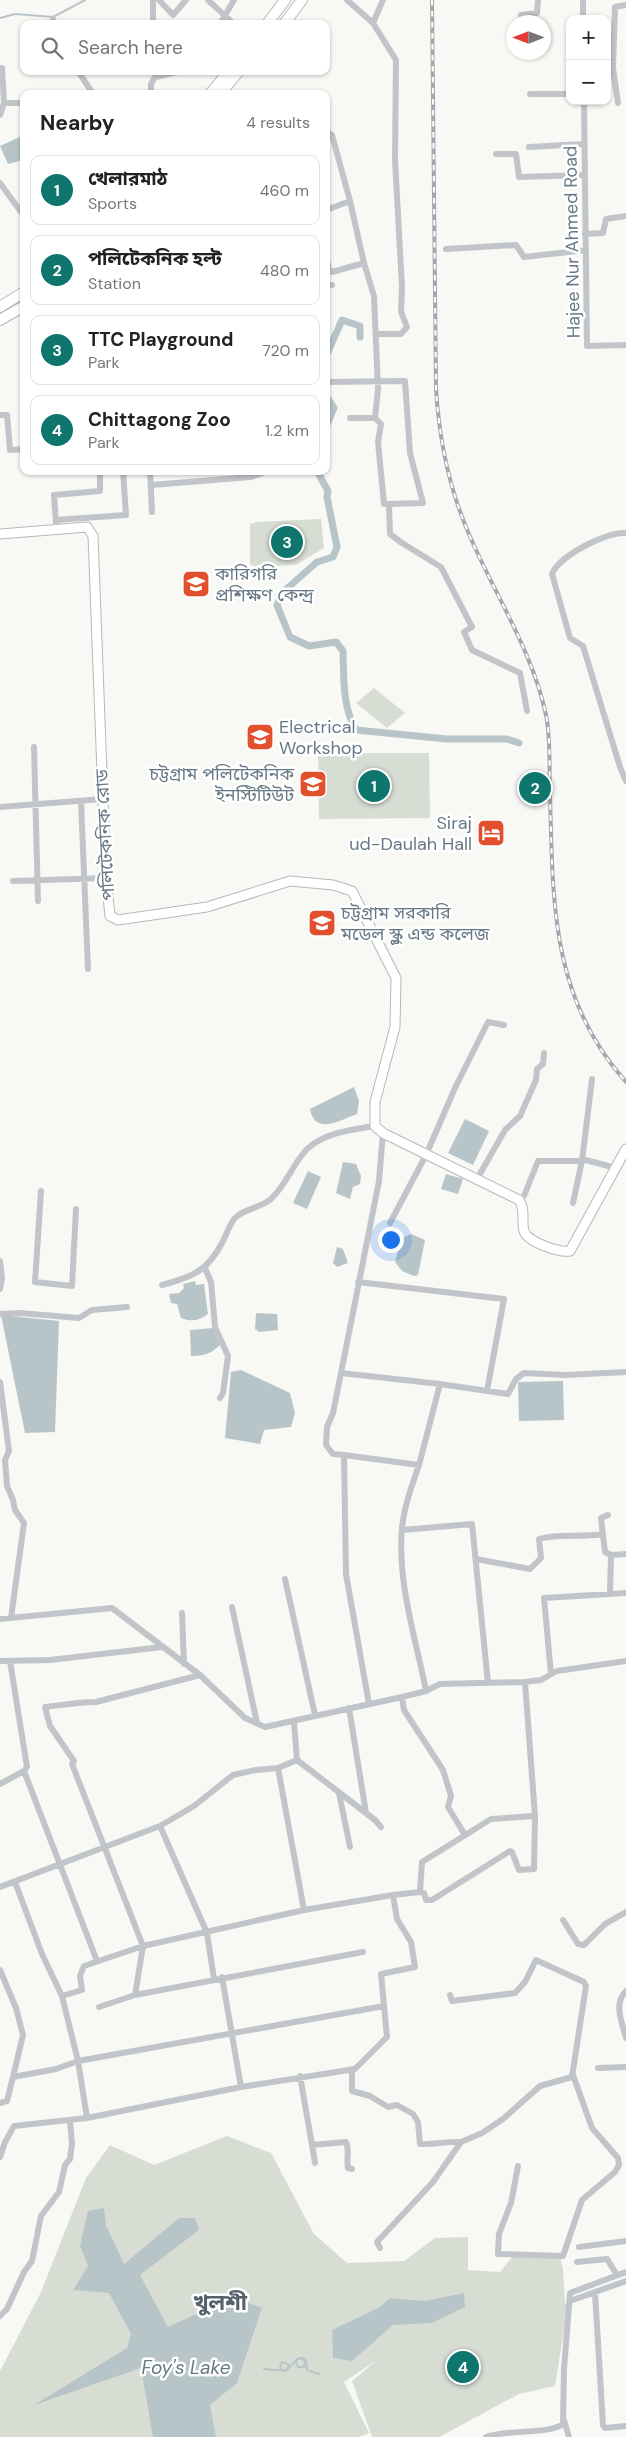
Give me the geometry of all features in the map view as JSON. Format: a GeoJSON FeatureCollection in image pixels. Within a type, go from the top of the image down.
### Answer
{"type":"FeatureCollection","features":[{"type":"Feature","properties":{"kind":"main road"},"geometry":{"type":"LineString","coordinates":[[270,20],[285,0]]}},
{"type":"Feature","properties":{"kind":"main road"},"geometry":{"type":"LineString","coordinates":[[275,20],[290,0]]}},
{"type":"Feature","properties":{"kind":"main road"},"geometry":{"type":"LineString","coordinates":[[281,20],[296,0]]}},
{"type":"Feature","properties":{"kind":"main road"},"geometry":{"type":"LineString","coordinates":[[287,20],[302,0]]}},
{"type":"Feature","properties":{"kind":"main road"},"geometry":{"type":"LineString","coordinates":[[213,90],[226,75]]}},
{"type":"Feature","properties":{"kind":"main road"},"geometry":{"type":"LineString","coordinates":[[218,90],[231,75]]}},
{"type":"Feature","properties":{"kind":"main road"},"geometry":{"type":"LineString","coordinates":[[223,90],[236,75]]}},
{"type":"Feature","properties":{"kind":"main road"},"geometry":{"type":"LineString","coordinates":[[230,90],[242,75]]}},
{"type":"Feature","properties":{"kind":"main road"},"geometry":{"type":"LineString","coordinates":[[0,307],[20,294]]}},
{"type":"Feature","properties":{"kind":"main road"},"geometry":{"type":"LineString","coordinates":[[0,320],[20,308]]}},
{"type":"Feature","properties":{"kind":"main road","name":"পলিটেকনিক রোড"},"geometry":{"type":"LineString","coordinates":[[0,534],[56,525],[87,527],[93,536],[106,878],[110,916],[118,920],[207,907],[290,881],[333,885],[352,891],[396,978],[395,1028],[375,1102],[375,1126]]}},
{"type":"Feature","properties":{"kind":"main road"},"geometry":{"type":"LineString","coordinates":[[375,1126],[383,1133],[519,1200],[522,1205],[524,1231],[527,1237],[561,1252],[570,1251],[626,1149]]}},
{"type":"Feature","properties":{"kind":"street"},"geometry":{"type":"LineString","coordinates":[[153,0],[153,20]]}},
{"type":"Feature","properties":{"kind":"street"},"geometry":{"type":"LineString","coordinates":[[159,0],[174,15],[186,0]]}},
{"type":"Feature","properties":{"kind":"street"},"geometry":{"type":"LineString","coordinates":[[208,0],[230,20]]}},
{"type":"Feature","properties":{"kind":"street"},"geometry":{"type":"LineString","coordinates":[[222,20],[234,0]]}},
{"type":"Feature","properties":{"kind":"street"},"geometry":{"type":"LineString","coordinates":[[345,0],[373,23],[396,60],[395,160],[402,287],[401,312],[407,327],[401,334],[376,334]]}},
{"type":"Feature","properties":{"kind":"street"},"geometry":{"type":"LineString","coordinates":[[373,23],[384,0]]}},
{"type":"Feature","properties":{"kind":"street"},"geometry":{"type":"LineString","coordinates":[[521,15],[537,13],[538,0]]}},
{"type":"Feature","properties":{"kind":"street"},"geometry":{"type":"LineString","coordinates":[[583,0],[583,15]]}},
{"type":"Feature","properties":{"kind":"street"},"geometry":{"type":"LineString","coordinates":[[618,103],[611,37],[615,7],[626,5]]}},
{"type":"Feature","properties":{"kind":"street"},"geometry":{"type":"LineString","coordinates":[[0,115],[4,103],[2,68]]}},
{"type":"Feature","properties":{"kind":"street"},"geometry":{"type":"LineString","coordinates":[[81,75],[91,90]]}},
{"type":"Feature","properties":{"kind":"street"},"geometry":{"type":"LineString","coordinates":[[151,90],[151,84],[155,78],[164,75]]}},
{"type":"Feature","properties":{"kind":"street"},"geometry":{"type":"LineString","coordinates":[[530,94],[566,94]]}},
{"type":"Feature","properties":{"kind":"street"},"geometry":{"type":"LineString","coordinates":[[4,103],[20,103]]}},
{"type":"Feature","properties":{"kind":"street","name":"Hajee Nur Ahmed Road"},"geometry":{"type":"LineString","coordinates":[[584,105],[587,346],[626,345]]}},
{"type":"Feature","properties":{"kind":"street"},"geometry":{"type":"LineString","coordinates":[[330,133],[332,134],[374,296],[378,381],[375,418],[380,424],[378,442],[384,504],[423,504],[410,453],[405,381],[378,381],[330,382]]}},
{"type":"Feature","properties":{"kind":"street"},"geometry":{"type":"LineString","coordinates":[[530,147],[584,144]]}},
{"type":"Feature","properties":{"kind":"street"},"geometry":{"type":"LineString","coordinates":[[496,154],[516,154],[519,177],[585,175]]}},
{"type":"Feature","properties":{"kind":"street"},"geometry":{"type":"LineString","coordinates":[[0,183],[20,210]]}},
{"type":"Feature","properties":{"kind":"street"},"geometry":{"type":"LineString","coordinates":[[330,208],[350,201]]}},
{"type":"Feature","properties":{"kind":"street"},"geometry":{"type":"LineString","coordinates":[[585,234],[604,233],[606,218],[626,216]]}},
{"type":"Feature","properties":{"kind":"street"},"geometry":{"type":"LineString","coordinates":[[446,249],[516,246],[524,256],[586,250]]}},
{"type":"Feature","properties":{"kind":"street"},"geometry":{"type":"LineString","coordinates":[[330,270],[332,272],[364,263]]}},
{"type":"Feature","properties":{"kind":"street"},"geometry":{"type":"LineString","coordinates":[[0,414],[7,415],[10,450],[20,449]]}},
{"type":"Feature","properties":{"kind":"street"},"geometry":{"type":"LineString","coordinates":[[350,418],[375,418]]}},
{"type":"Feature","properties":{"kind":"street"},"geometry":{"type":"LineString","coordinates":[[100,475],[100,491],[54,495],[56,525],[126,515],[123,475]]}},
{"type":"Feature","properties":{"kind":"street"},"geometry":{"type":"LineString","coordinates":[[150,475],[152,512]]}},
{"type":"Feature","properties":{"kind":"street"},"geometry":{"type":"LineString","coordinates":[[151,485],[257,475]]}},
{"type":"Feature","properties":{"kind":"street"},"geometry":{"type":"LineString","coordinates":[[389,504],[390,534],[441,567],[472,627],[464,632],[472,650],[520,673],[527,711]]}},
{"type":"Feature","properties":{"kind":"street"},"geometry":{"type":"LineString","coordinates":[[626,533],[606,535],[555,566],[552,574],[570,638],[583,646],[626,781]]}},
{"type":"Feature","properties":{"kind":"street"},"geometry":{"type":"LineString","coordinates":[[34,747],[37,803],[38,902]]}},
{"type":"Feature","properties":{"kind":"street"},"geometry":{"type":"LineString","coordinates":[[0,807],[103,799]]}},
{"type":"Feature","properties":{"kind":"street"},"geometry":{"type":"LineString","coordinates":[[81,801],[88,968]]}},
{"type":"Feature","properties":{"kind":"street"},"geometry":{"type":"LineString","coordinates":[[13,881],[106,878]]}},
{"type":"Feature","properties":{"kind":"street"},"geometry":{"type":"LineString","coordinates":[[390,1223],[426,1155],[455,1088],[488,1022],[504,1024]]}},
{"type":"Feature","properties":{"kind":"street"},"geometry":{"type":"LineString","coordinates":[[477,1179],[505,1130],[520,1116],[536,1080],[537,1069],[543,1064],[544,1053]]}},
{"type":"Feature","properties":{"kind":"street"},"geometry":{"type":"LineString","coordinates":[[573,1203],[582,1160],[592,1079]]}},
{"type":"Feature","properties":{"kind":"street"},"geometry":{"type":"LineString","coordinates":[[162,1285],[185,1279],[205,1268],[216,1254],[235,1218],[270,1200],[290,1177],[301,1156],[310,1146],[319,1140],[345,1131],[375,1126]]}},
{"type":"Feature","properties":{"kind":"street"},"geometry":{"type":"LineString","coordinates":[[383,1133],[379,1181],[333,1413],[327,1427],[326,1445],[333,1454],[419,1465]]}},
{"type":"Feature","properties":{"kind":"street"},"geometry":{"type":"LineString","coordinates":[[519,1200],[524,1196],[538,1160],[582,1160],[616,1168]]}},
{"type":"Feature","properties":{"kind":"street"},"geometry":{"type":"LineString","coordinates":[[41,1192],[35,1282],[72,1286],[76,1209]]}},
{"type":"Feature","properties":{"kind":"street"},"geometry":{"type":"LineString","coordinates":[[0,1261],[2,1278],[0,1289]]}},
{"type":"Feature","properties":{"kind":"street"},"geometry":{"type":"LineString","coordinates":[[205,1268],[210,1282],[215,1327],[228,1356],[223,1393],[220,1398]]}},
{"type":"Feature","properties":{"kind":"street"},"geometry":{"type":"LineString","coordinates":[[358,1282],[504,1299],[487,1391]]}},
{"type":"Feature","properties":{"kind":"street"},"geometry":{"type":"LineString","coordinates":[[0,1314],[20,1313],[79,1318],[92,1310],[127,1307]]}},
{"type":"Feature","properties":{"kind":"street"},"geometry":{"type":"LineString","coordinates":[[340,1373],[508,1394],[516,1379],[524,1373],[566,1375],[626,1372]]}},
{"type":"Feature","properties":{"kind":"street"},"geometry":{"type":"LineString","coordinates":[[0,1382],[9,1451],[5,1460],[6,1481],[15,1510],[24,1523],[11,1618]]}},
{"type":"Feature","properties":{"kind":"street"},"geometry":{"type":"LineString","coordinates":[[426,1691],[405,1584],[402,1530],[440,1384]]}},
{"type":"Feature","properties":{"kind":"street"},"geometry":{"type":"LineString","coordinates":[[344,1455],[346,1574],[369,1704]]}},
{"type":"Feature","properties":{"kind":"street"},"geometry":{"type":"LineString","coordinates":[[608,1515],[600,1518],[605,1552],[611,1555],[626,1554]]}},
{"type":"Feature","properties":{"kind":"street"},"geometry":{"type":"LineString","coordinates":[[402,1530],[472,1524],[471,1532],[476,1559],[488,1683]]}},
{"type":"Feature","properties":{"kind":"street"},"geometry":{"type":"LineString","coordinates":[[476,1559],[530,1569],[541,1558],[539,1539],[547,1536],[603,1534]]}},
{"type":"Feature","properties":{"kind":"street"},"geometry":{"type":"LineString","coordinates":[[610,1593],[611,1555]]}},
{"type":"Feature","properties":{"kind":"street"},"geometry":{"type":"LineString","coordinates":[[285,1579],[315,1715]]}},
{"type":"Feature","properties":{"kind":"street"},"geometry":{"type":"LineString","coordinates":[[551,1674],[544,1598],[626,1593]]}},
{"type":"Feature","properties":{"kind":"street"},"geometry":{"type":"LineString","coordinates":[[232,1607],[257,1723]]}},
{"type":"Feature","properties":{"kind":"street"},"geometry":{"type":"LineString","coordinates":[[0,1618],[112,1608],[200,1675],[245,1718],[265,1727],[402,1697],[426,1691],[448,1682],[503,1684],[525,1682],[541,1680],[557,1671],[626,1661]]}},
{"type":"Feature","properties":{"kind":"street"},"geometry":{"type":"LineString","coordinates":[[182,1613],[184,1664]]}},
{"type":"Feature","properties":{"kind":"street"},"geometry":{"type":"LineString","coordinates":[[0,1661],[50,1660],[162,1647]]}},
{"type":"Feature","properties":{"kind":"street"},"geometry":{"type":"LineString","coordinates":[[0,1784],[24,1771],[27,1767],[10,1661]]}},
{"type":"Feature","properties":{"kind":"street"},"geometry":{"type":"LineString","coordinates":[[135,1995],[143,1946],[106,1847],[72,1764],[74,1761],[50,1726],[45,1707],[80,1702],[96,1702],[200,1675]]}},
{"type":"Feature","properties":{"kind":"street"},"geometry":{"type":"LineString","coordinates":[[62,1996],[82,1990],[80,1976],[84,1966],[143,1946],[193,1933],[206,1933],[304,1910],[393,1895],[420,1892],[424,1894],[426,1900],[432,1900],[510,1851],[519,1870],[534,1869],[535,1816],[525,1682]]}},
{"type":"Feature","properties":{"kind":"street"},"geometry":{"type":"LineString","coordinates":[[402,1697],[404,1710],[443,1770],[452,1796],[448,1807],[465,1835]]}},
{"type":"Feature","properties":{"kind":"street"},"geometry":{"type":"LineString","coordinates":[[349,1708],[366,1813]]}},
{"type":"Feature","properties":{"kind":"street"},"geometry":{"type":"LineString","coordinates":[[294,1722],[297,1760],[366,1813],[380,1827]]}},
{"type":"Feature","properties":{"kind":"street"},"geometry":{"type":"LineString","coordinates":[[0,1887],[160,1826],[194,1806],[233,1775],[278,1768],[297,1760]]}},
{"type":"Feature","properties":{"kind":"street"},"geometry":{"type":"LineString","coordinates":[[278,1768],[304,1910]]}},
{"type":"Feature","properties":{"kind":"street"},"geometry":{"type":"LineString","coordinates":[[24,1771],[97,1961]]}},
{"type":"Feature","properties":{"kind":"street"},"geometry":{"type":"LineString","coordinates":[[339,1792],[350,1848]]}},
{"type":"Feature","properties":{"kind":"street"},"geometry":{"type":"LineString","coordinates":[[420,1892],[422,1862],[491,1819],[535,1816]]}},
{"type":"Feature","properties":{"kind":"street"},"geometry":{"type":"LineString","coordinates":[[160,1826],[206,1933],[214,1979]]}},
{"type":"Feature","properties":{"kind":"street"},"geometry":{"type":"LineString","coordinates":[[15,1882],[42,1954],[62,1996],[78,2061],[88,2118]]}},
{"type":"Feature","properties":{"kind":"street"},"geometry":{"type":"LineString","coordinates":[[0,2157],[5,2142],[14,2126],[88,2118],[300,2076],[356,2069],[387,2037],[381,1974],[413,1969],[416,1964],[411,1942],[397,1919],[393,1895]]}},
{"type":"Feature","properties":{"kind":"street"},"geometry":{"type":"LineString","coordinates":[[563,1920],[578,1944],[584,1946],[605,1924],[626,1912]]}},
{"type":"Feature","properties":{"kind":"street"},"geometry":{"type":"LineString","coordinates":[[99,2007],[135,1995],[222,1977],[363,1952]]}},
{"type":"Feature","properties":{"kind":"street"},"geometry":{"type":"LineString","coordinates":[[450,1994],[452,2001],[515,1993],[525,1982],[536,1960],[584,1982],[586,1986],[573,2075],[592,2128],[618,2158],[619,2165],[615,2172],[582,2200],[563,2256],[498,2254],[499,2234],[513,2196],[518,2166]]}},
{"type":"Feature","properties":{"kind":"street"},"geometry":{"type":"LineString","coordinates":[[0,1970],[16,2008],[23,2035],[7,2101],[0,2102]]}},
{"type":"Feature","properties":{"kind":"street"},"geometry":{"type":"LineString","coordinates":[[222,1977],[241,2087]]}},
{"type":"Feature","properties":{"kind":"street"},"geometry":{"type":"LineString","coordinates":[[626,1991],[621,1996],[618,2005],[626,2038]]}},
{"type":"Feature","properties":{"kind":"street"},"geometry":{"type":"LineString","coordinates":[[13,2077],[56,2069],[78,2061],[384,2006]]}},
{"type":"Feature","properties":{"kind":"street"},"geometry":{"type":"LineString","coordinates":[[598,2068],[626,2067]]}},
{"type":"Feature","properties":{"kind":"street"},"geometry":{"type":"LineString","coordinates":[[352,2069],[352,2091],[370,2096],[388,2107],[397,2105],[413,2114],[418,2122],[420,2144],[436,2145],[446,2141],[461,2142],[482,2133],[503,2120],[540,2086],[570,2078],[573,2075]]}},
{"type":"Feature","properties":{"kind":"street"},"geometry":{"type":"LineString","coordinates":[[300,2076],[315,2163]]}},
{"type":"Feature","properties":{"kind":"street"},"geometry":{"type":"LineString","coordinates":[[0,2316],[7,2309],[24,2272],[32,2262],[41,2216],[59,2192],[65,2165],[70,2159],[72,2144],[70,2120]]}},
{"type":"Feature","properties":{"kind":"street"},"geometry":{"type":"LineString","coordinates":[[312,2145],[346,2142],[348,2148],[346,2161],[348,2168],[352,2170]]}},
{"type":"Feature","properties":{"kind":"street"},"geometry":{"type":"LineString","coordinates":[[380,2248],[377,2242],[433,2182],[461,2142]]}},
{"type":"Feature","properties":{"kind":"street"},"geometry":{"type":"LineString","coordinates":[[579,2247],[626,2241]]}},
{"type":"Feature","properties":{"kind":"street"},"geometry":{"type":"LineString","coordinates":[[577,2262],[607,2259],[617,2275]]}},
{"type":"Feature","properties":{"kind":"street"},"geometry":{"type":"LineString","coordinates":[[569,2437],[564,2420],[564,2369],[570,2293],[626,2272]]}},
{"type":"Feature","properties":{"kind":"street"},"geometry":{"type":"LineString","coordinates":[[570,2301],[626,2281]]}},
{"type":"Feature","properties":{"kind":"street"},"geometry":{"type":"LineString","coordinates":[[595,2293],[603,2425],[605,2428],[626,2426]]}},
{"type":"Feature","properties":{"kind":"street"},"geometry":{"type":"LineString","coordinates":[[486,2437],[502,2432],[554,2427],[563,2424],[564,2420]]}},
{"type":"Feature","properties":{"kind":"street"},"geometry":{"type":"LineString","coordinates":[[508,2437],[518,2431]]}},
{"type":"Feature","properties":{"kind":"shaded area"},"geometry":{"type":"Polygon","coordinates":[[[321,519],[324,548],[296,565],[255,567],[250,564],[250,524],[256,522],[321,519]]]}},
{"type":"Feature","properties":{"kind":"shaded area"},"geometry":{"type":"Polygon","coordinates":[[[374,688],[405,713],[387,728],[356,703],[374,688]]]}},
{"type":"Feature","properties":{"kind":"shaded area"},"geometry":{"type":"Polygon","coordinates":[[[318,753],[429,753],[430,818],[319,819],[318,753]]]}},
{"type":"Feature","properties":{"kind":"shaded area"},"geometry":{"type":"Polygon","coordinates":[[[227,2136],[271,2153],[314,2234],[347,2263],[404,2261],[435,2238],[468,2237],[468,2270],[500,2272],[513,2256],[559,2253],[563,2269],[565,2303],[568,2305],[555,2386],[519,2394],[439,2437],[372,2437],[352,2381],[377,2360],[344,2382],[369,2433],[359,2437],[0,2437],[0,2371],[41,2292],[86,2178],[110,2145],[154,2165],[227,2136]]]}},
{"type":"Feature","properties":{"kind":"water"},"geometry":{"type":"Polygon","coordinates":[[[20,137],[20,161],[8,164],[0,146],[20,137]]]}},
{"type":"Feature","properties":{"kind":"water"},"geometry":{"type":"Polygon","coordinates":[[[354,1087],[359,1101],[357,1114],[329,1124],[317,1122],[310,1109],[354,1087]]]}},
{"type":"Feature","properties":{"kind":"water"},"geometry":{"type":"Polygon","coordinates":[[[465,1119],[489,1131],[473,1165],[448,1153],[465,1119]]]}},
{"type":"Feature","properties":{"kind":"water"},"geometry":{"type":"Polygon","coordinates":[[[343,1162],[356,1164],[361,1176],[360,1184],[353,1187],[350,1199],[336,1193],[343,1162]]]}},
{"type":"Feature","properties":{"kind":"water"},"geometry":{"type":"Polygon","coordinates":[[[308,1171],[321,1177],[307,1209],[293,1203],[308,1171]]]}},
{"type":"Feature","properties":{"kind":"water"},"geometry":{"type":"Polygon","coordinates":[[[446,1174],[463,1179],[458,1194],[441,1189],[446,1174]]]}},
{"type":"Feature","properties":{"kind":"water"},"geometry":{"type":"Polygon","coordinates":[[[411,1234],[425,1240],[418,1275],[414,1276],[402,1271],[395,1262],[401,1239],[411,1234]]]}},
{"type":"Feature","properties":{"kind":"water"},"geometry":{"type":"Polygon","coordinates":[[[337,1247],[343,1249],[348,1263],[337,1267],[333,1263],[337,1247]]]}},
{"type":"Feature","properties":{"kind":"water"},"geometry":{"type":"Polygon","coordinates":[[[195,1281],[196,1285],[204,1284],[208,1314],[195,1320],[188,1320],[181,1318],[177,1304],[171,1303],[169,1294],[179,1293],[184,1288],[183,1284],[195,1281]]]}},
{"type":"Feature","properties":{"kind":"water"},"geometry":{"type":"Polygon","coordinates":[[[256,1313],[277,1314],[278,1330],[259,1332],[255,1329],[256,1313]]]}},
{"type":"Feature","properties":{"kind":"water"},"geometry":{"type":"Polygon","coordinates":[[[1,1315],[59,1321],[55,1432],[25,1433],[1,1315]]]}},
{"type":"Feature","properties":{"kind":"water"},"geometry":{"type":"Polygon","coordinates":[[[213,1328],[220,1345],[207,1354],[191,1356],[190,1330],[213,1328]]]}},
{"type":"Feature","properties":{"kind":"water"},"geometry":{"type":"Polygon","coordinates":[[[241,1370],[290,1393],[295,1413],[291,1427],[264,1430],[260,1444],[225,1438],[231,1372],[241,1370]]]}},
{"type":"Feature","properties":{"kind":"water"},"geometry":{"type":"Polygon","coordinates":[[[563,1381],[564,1420],[519,1421],[518,1382],[563,1381]]]}},
{"type":"Feature","properties":{"kind":"water","name":"Foy's Lake"},"geometry":{"type":"Polygon","coordinates":[[[104,2208],[106,2225],[124,2264],[179,2218],[195,2218],[199,2230],[140,2275],[168,2327],[233,2297],[262,2308],[237,2383],[210,2405],[216,2437],[153,2437],[141,2368],[34,2405],[127,2348],[131,2334],[109,2293],[73,2290],[88,2266],[80,2246],[88,2211],[104,2208]]]}},
{"type":"Feature","properties":{"kind":"water"},"geometry":{"type":"Polygon","coordinates":[[[464,2293],[465,2307],[432,2323],[393,2325],[352,2361],[333,2358],[332,2330],[380,2307],[390,2298],[425,2301],[464,2293]]]}},
{"type":"Feature","properties":{"kind":"waterway"},"geometry":{"type":"LineString","coordinates":[[0,18],[15,14],[53,17],[85,0]]}},
{"type":"Feature","properties":{"kind":"waterway"},"geometry":{"type":"LineString","coordinates":[[330,347],[342,320],[360,326],[360,337]]}},
{"type":"Feature","properties":{"kind":"waterway"},"geometry":{"type":"LineString","coordinates":[[330,402],[334,408],[330,418]]}},
{"type":"Feature","properties":{"kind":"waterway"},"geometry":{"type":"LineString","coordinates":[[319,475],[328,491],[327,497],[337,547],[333,557],[317,562],[283,592],[277,605],[290,637],[309,646],[336,642],[343,651],[346,702],[351,721],[356,730],[447,739],[507,739],[519,743]]}},
{"type":"Feature","properties":{"kind":"waterway"},"geometry":{"type":"LineString","coordinates":[[264,2369],[286,2371],[287,2370],[288,2368],[288,2364],[282,2362],[280,2368],[285,2371],[287,2370],[289,2368],[296,2361],[298,2359],[300,2358],[305,2360],[304,2367],[298,2367],[296,2362],[297,2359],[300,2358],[304,2358],[306,2360],[307,2370],[319,2374]]}},
{"type":"Feature","properties":{"kind":"railway"},"geometry":{"type":"LineString","coordinates":[[432,0],[436,388],[443,447],[464,523],[514,626],[540,692],[546,715],[549,744],[552,872],[555,909],[569,981],[582,1016],[601,1050],[626,1082]]}},
{"type":"Feature","properties":{"kind":"place","name":"TTC Playground"},"geometry":{"type":"Point","coordinates":[287,542]}},
{"type":"Feature","properties":{"kind":"place","name":"কারিগরি প্রশিক্ষণ কেন্দ্র"},"geometry":{"type":"Point","coordinates":[196,584]}},
{"type":"Feature","properties":{"kind":"place","name":"Electrical Workshop"},"geometry":{"type":"Point","coordinates":[260,737]}},
{"type":"Feature","properties":{"kind":"place","name":"চট্টগ্রাম পলিটেকনিক ইনস্টিটিউট"},"geometry":{"type":"Point","coordinates":[313,784]}},
{"type":"Feature","properties":{"kind":"place","name":"খেলারমাঠ"},"geometry":{"type":"Point","coordinates":[374,786]}},
{"type":"Feature","properties":{"kind":"place","name":"পলিটেকনিক হল্ট"},"geometry":{"type":"Point","coordinates":[535,788]}},
{"type":"Feature","properties":{"kind":"place","name":"Siraj ud-Daulah Hall"},"geometry":{"type":"Point","coordinates":[491,833]}},
{"type":"Feature","properties":{"kind":"place","name":"চট্টগ্রাম সরকারি মডেল স্কুল এন্ড কলেজ"},"geometry":{"type":"Point","coordinates":[322,923]}},
{"type":"Feature","properties":{"kind":"place","name":"Chittagong Zoo"},"geometry":{"type":"Point","coordinates":[463,2367]}},
{"type":"Feature","properties":{"kind":"district","name":"খুলশী"},"geometry":{"type":"Point","coordinates":[220,2302]}}]}
